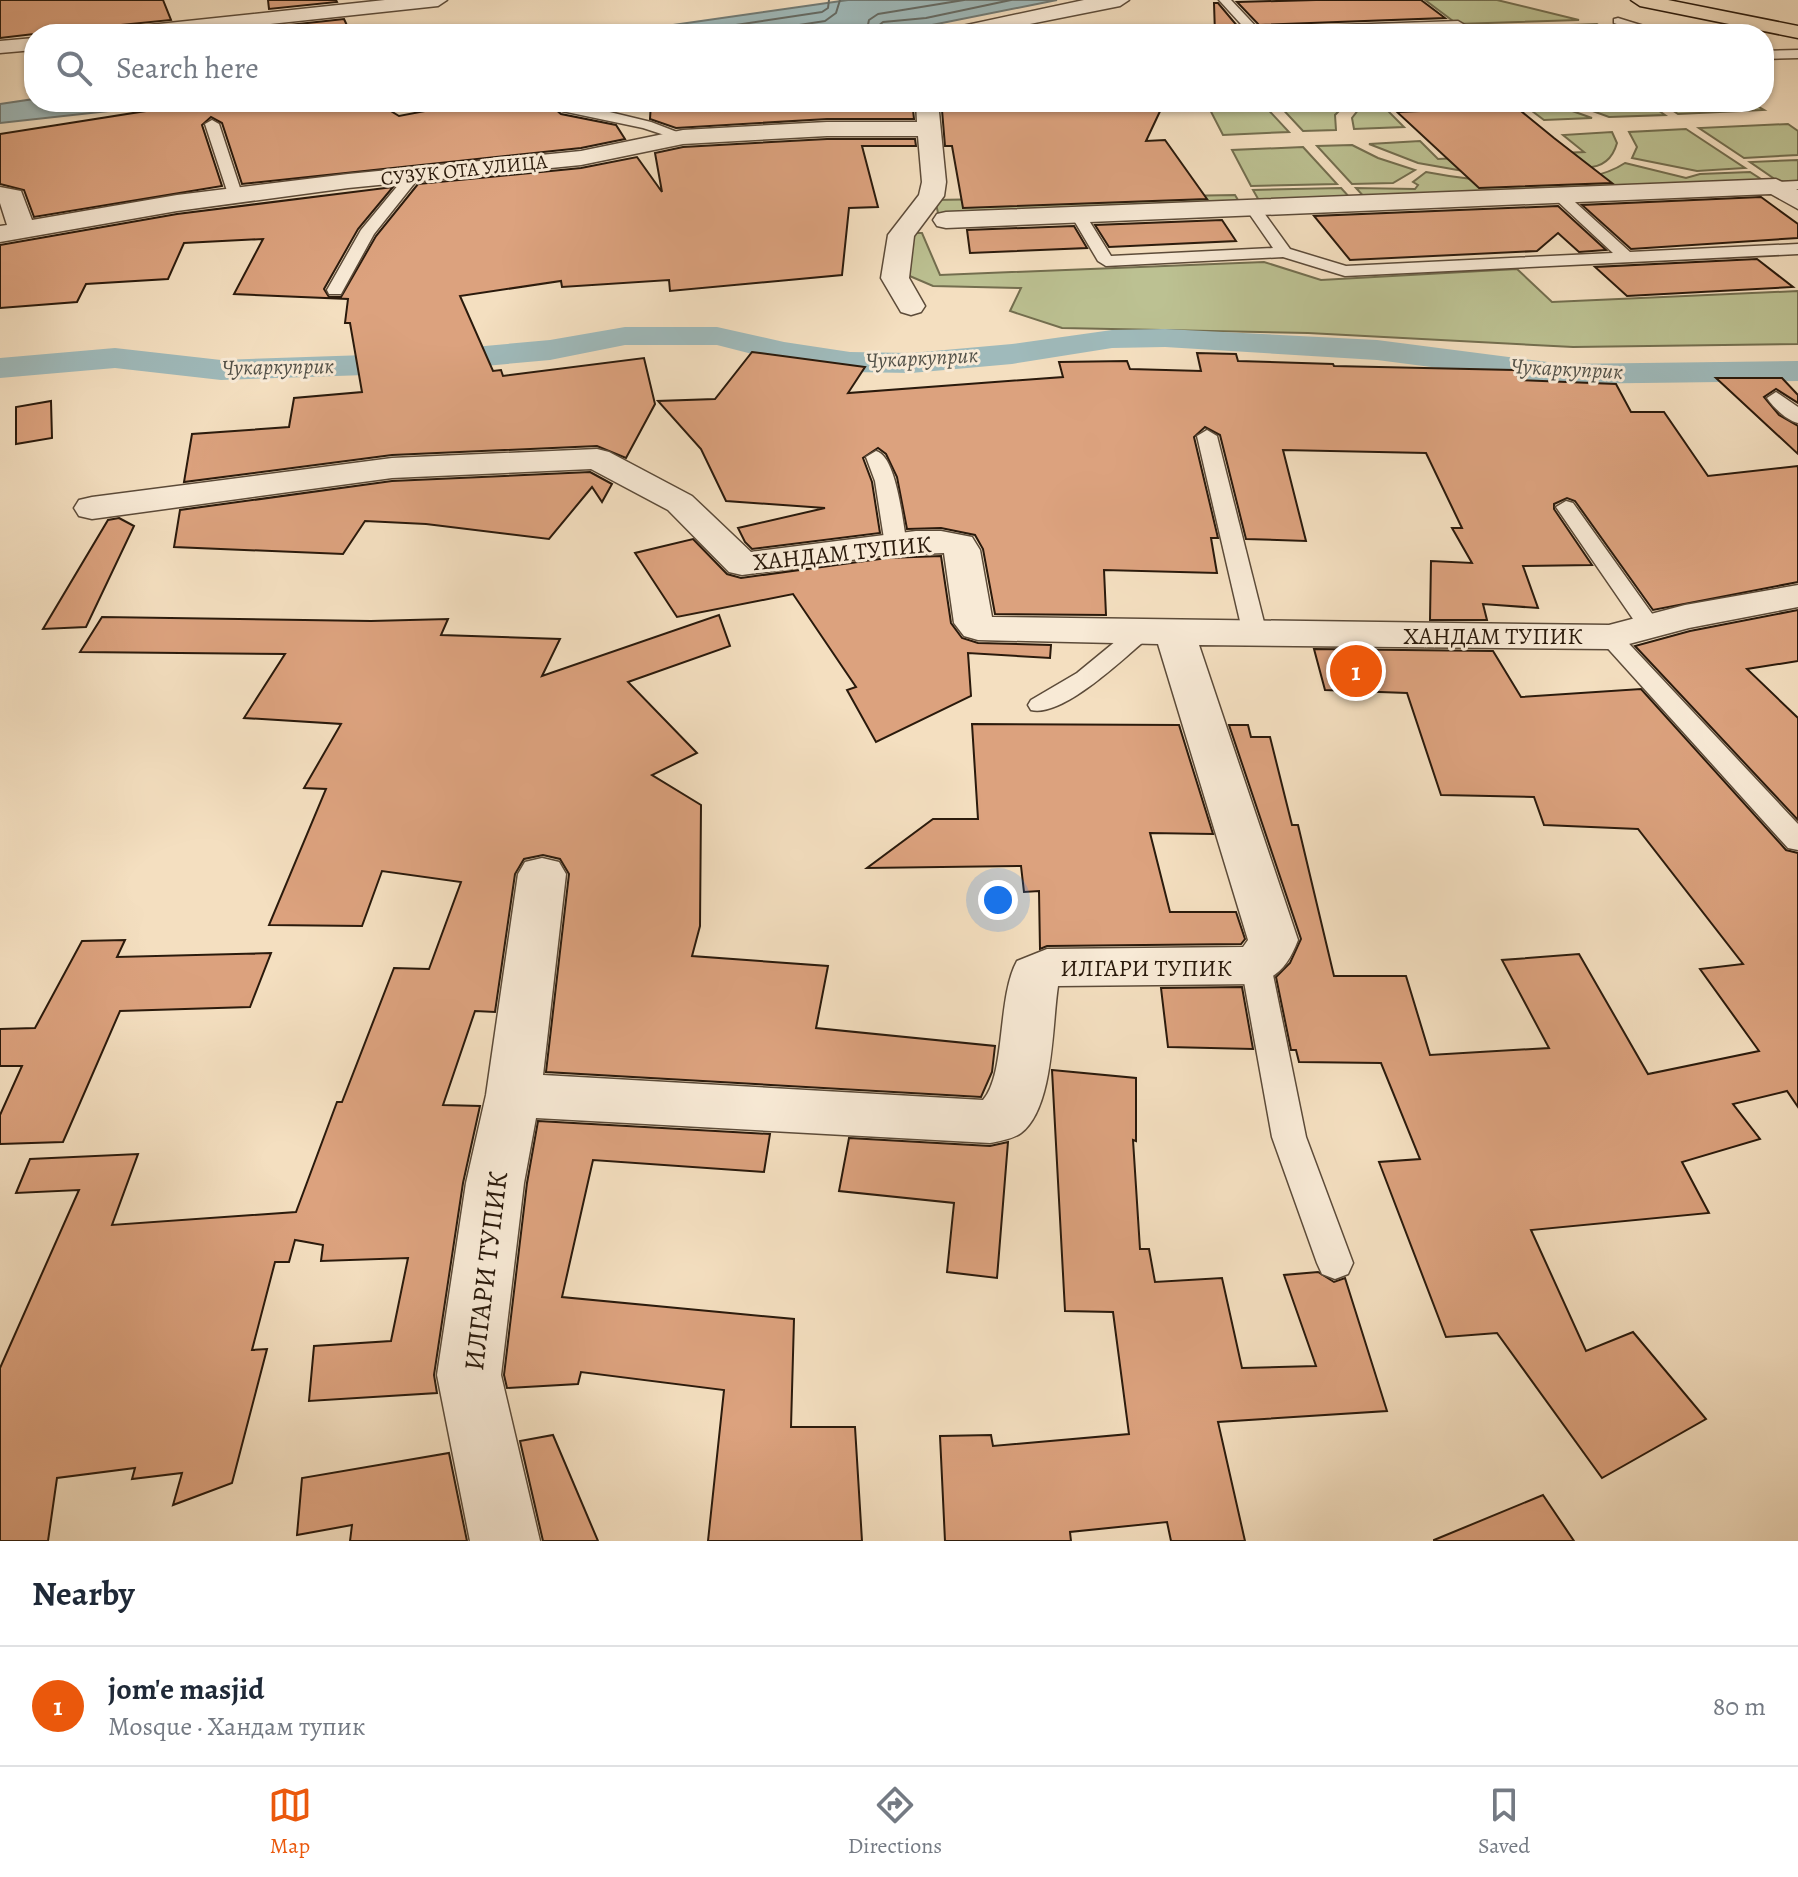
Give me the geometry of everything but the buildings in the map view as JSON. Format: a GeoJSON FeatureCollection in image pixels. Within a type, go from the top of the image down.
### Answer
{"type":"FeatureCollection","features":[{"type":"Feature","properties":{"kind":"main road"},"geometry":{"type":"LineString","coordinates":[[1640,0],[1758,24]]}},
{"type":"Feature","properties":{"kind":"main road"},"geometry":{"type":"LineString","coordinates":[[1710,0],[1798,17]]}},
{"type":"Feature","properties":{"kind":"main road"},"geometry":{"type":"LineString","coordinates":[[1774,27],[1798,32]]}},
{"type":"Feature","properties":{"kind":"street"},"geometry":{"type":"LineString","coordinates":[[175,24],[255,9],[438,0]]}},
{"type":"Feature","properties":{"kind":"street"},"geometry":{"type":"LineString","coordinates":[[997,24],[1120,0]]}},
{"type":"Feature","properties":{"kind":"street"},"geometry":{"type":"LineString","coordinates":[[0,47],[24,45]]}},
{"type":"Feature","properties":{"kind":"street"},"geometry":{"type":"LineString","coordinates":[[911,306],[895,278],[901,235],[931,196],[934,182],[928,112]]}},
{"type":"Feature","properties":{"kind":"street","name":"СУЗУК ОТА УЛИЦА"},"geometry":{"type":"LineString","coordinates":[[11,232],[177,203],[581,158],[683,137],[827,129],[930,129]]}},
{"type":"Feature","properties":{"kind":"street"},"geometry":{"type":"LineString","coordinates":[[946,220],[1080,217],[1787,185],[1798,201]]}},
{"type":"Feature","properties":{"kind":"street"},"geometry":{"type":"LineString","coordinates":[[0,195],[12,196],[11,232]]}},
{"type":"Feature","properties":{"kind":"street","name":"ХАНДАМ ТУПИК"},"geometry":{"type":"LineString","coordinates":[[92,508],[392,468],[597,459],[680,503],[742,564],[896,545],[951,542],[959,545],[974,623],[978,628],[1610,637],[1685,617],[1798,596]]}},
{"type":"Feature","properties":{"kind":"street","name":"ИЛГАРИ ТУПИК"},"geometry":{"type":"LineString","coordinates":[[513,1095],[983,1122],[1001,1117],[1011,1106],[1020,1079],[1028,1002],[1035,974],[1047,968],[1095,966],[1256,965],[1268,952],[1273,940],[1158,632]]}},
{"type":"Feature","properties":{"kind":"street","name":"ИЛГАРИ ТУПИК"},"geometry":{"type":"LineString","coordinates":[[505,1541],[469,1375],[495,1183],[513,1095],[542,874]]}},
{"type":"Feature","properties":{"kind":"lane"},"geometry":{"type":"LineString","coordinates":[[1225,0],[1248,24]]}},
{"type":"Feature","properties":{"kind":"lane"},"geometry":{"type":"LineString","coordinates":[[1618,21],[1627,24]]}},
{"type":"Feature","properties":{"kind":"lane"},"geometry":{"type":"LineString","coordinates":[[1774,55],[1798,54]]}},
{"type":"Feature","properties":{"kind":"lane"},"geometry":{"type":"LineString","coordinates":[[586,112],[646,125],[683,137]]}},
{"type":"Feature","properties":{"kind":"lane"},"geometry":{"type":"LineString","coordinates":[[637,112],[646,125]]}},
{"type":"Feature","properties":{"kind":"lane"},"geometry":{"type":"LineString","coordinates":[[212,124],[236,197]]}},
{"type":"Feature","properties":{"kind":"lane"},"geometry":{"type":"LineString","coordinates":[[335,290],[367,233],[414,175]]}},
{"type":"Feature","properties":{"kind":"lane"},"geometry":{"type":"LineString","coordinates":[[1560,196],[1626,257]]}},
{"type":"Feature","properties":{"kind":"lane"},"geometry":{"type":"LineString","coordinates":[[1254,209],[1284,252]]}},
{"type":"Feature","properties":{"kind":"lane"},"geometry":{"type":"LineString","coordinates":[[1080,217],[1106,261],[1284,252],[1345,271],[1798,249]]}},
{"type":"Feature","properties":{"kind":"lane"},"geometry":{"type":"LineString","coordinates":[[1776,398],[1798,417]]}},
{"type":"Feature","properties":{"kind":"lane"},"geometry":{"type":"LineString","coordinates":[[1207,436],[1255,634]]}},
{"type":"Feature","properties":{"kind":"lane"},"geometry":{"type":"LineString","coordinates":[[876,457],[885,481],[896,545]]}},
{"type":"Feature","properties":{"kind":"lane"},"geometry":{"type":"LineString","coordinates":[[1566,507],[1650,627]]}},
{"type":"Feature","properties":{"kind":"lane"},"geometry":{"type":"LineString","coordinates":[[1040,705],[1158,632]]}},
{"type":"Feature","properties":{"kind":"lane"},"geometry":{"type":"LineString","coordinates":[[1610,637],[1798,841]]}},
{"type":"Feature","properties":{"kind":"lane"},"geometry":{"type":"LineString","coordinates":[[1256,965],[1289,1137],[1335,1263]]}},
{"type":"Feature","properties":{"kind":"green space"},"geometry":{"type":"Polygon","coordinates":[[[1425,0],[1497,0],[1579,20],[1457,24],[1425,0]]]}},
{"type":"Feature","properties":{"kind":"green space"},"geometry":{"type":"Polygon","coordinates":[[[1211,112],[1270,112],[1289,132],[1223,135],[1211,112]]]}},
{"type":"Feature","properties":{"kind":"green space"},"geometry":{"type":"Polygon","coordinates":[[[1285,112],[1338,112],[1335,115],[1336,130],[1303,131],[1285,112]]]}},
{"type":"Feature","properties":{"kind":"green space"},"geometry":{"type":"Polygon","coordinates":[[[1357,112],[1389,112],[1404,127],[1354,129],[1352,118],[1357,112]]]}},
{"type":"Feature","properties":{"kind":"green space"},"geometry":{"type":"Polygon","coordinates":[[[1533,112],[1575,112],[1592,118],[1544,120],[1533,112]]]}},
{"type":"Feature","properties":{"kind":"green space"},"geometry":{"type":"Polygon","coordinates":[[[1595,112],[1661,112],[1665,115],[1609,117],[1595,112]]]}},
{"type":"Feature","properties":{"kind":"green space"},"geometry":{"type":"Polygon","coordinates":[[[1675,112],[1721,112],[1678,114],[1675,112]]]}},
{"type":"Feature","properties":{"kind":"green space"},"geometry":{"type":"Polygon","coordinates":[[[1788,124],[1798,131],[1798,155],[1744,158],[1699,128],[1788,124]]]}},
{"type":"Feature","properties":{"kind":"green space"},"geometry":{"type":"Polygon","coordinates":[[[1686,129],[1745,168],[1697,171],[1632,158],[1637,147],[1629,132],[1686,129]]]}},
{"type":"Feature","properties":{"kind":"green space"},"geometry":{"type":"Polygon","coordinates":[[[1612,132],[1617,143],[1611,155],[1604,163],[1594,167],[1571,165],[1536,154],[1584,152],[1563,135],[1612,132]]]}},
{"type":"Feature","properties":{"kind":"green space"},"geometry":{"type":"Polygon","coordinates":[[[1420,141],[1438,159],[1482,157],[1486,175],[1418,163],[1369,144],[1420,141]]]}},
{"type":"Feature","properties":{"kind":"green space"},"geometry":{"type":"Polygon","coordinates":[[[1352,145],[1378,158],[1415,170],[1393,183],[1352,184],[1317,146],[1352,145]]]}},
{"type":"Feature","properties":{"kind":"green space"},"geometry":{"type":"Polygon","coordinates":[[[1303,147],[1337,184],[1251,186],[1232,150],[1303,147]]]}},
{"type":"Feature","properties":{"kind":"green space"},"geometry":{"type":"Polygon","coordinates":[[[1798,160],[1798,181],[1779,182],[1750,162],[1798,160]]]}},
{"type":"Feature","properties":{"kind":"green space"},"geometry":{"type":"Polygon","coordinates":[[[1625,163],[1686,178],[1700,174],[1750,172],[1767,183],[1366,199],[1356,188],[1415,189],[1418,185],[1413,182],[1426,172],[1472,179],[1556,182],[1606,172],[1625,163]]]}},
{"type":"Feature","properties":{"kind":"green space"},"geometry":{"type":"Polygon","coordinates":[[[1341,188],[1352,200],[1261,204],[1253,190],[1341,188]]]}},
{"type":"Feature","properties":{"kind":"green space"},"geometry":{"type":"Polygon","coordinates":[[[1235,195],[1241,205],[939,217],[935,200],[1235,195]]]}},
{"type":"Feature","properties":{"kind":"green space"},"geometry":{"type":"Polygon","coordinates":[[[907,233],[922,233],[940,275],[1264,262],[1321,280],[1517,269],[1552,302],[1798,291],[1798,344],[1573,347],[1308,333],[1062,328],[1010,311],[1021,288],[933,286],[905,274],[907,233]]]}},
{"type":"Feature","properties":{"kind":"water"},"geometry":{"type":"Polygon","coordinates":[[[848,0],[1057,0],[937,24],[680,24],[848,0]]]}},
{"type":"Feature","properties":{"kind":"water"},"geometry":{"type":"Polygon","coordinates":[[[24,100],[24,112],[100,112],[0,123],[0,104],[24,100]]]}},
{"type":"Feature","properties":{"kind":"waterway","name":"Чукаркуприк"},"geometry":{"type":"LineString","coordinates":[[0,368],[115,358],[221,370],[396,364],[550,350],[625,336],[717,336],[784,352],[850,362],[911,363],[1012,354],[1112,339],[1165,338],[1377,350],[1563,374],[1798,371]]}},
{"type":"Feature","properties":{"kind":"place","name":"jom'e masjid"},"geometry":{"type":"Point","coordinates":[1356,671]}}]}
